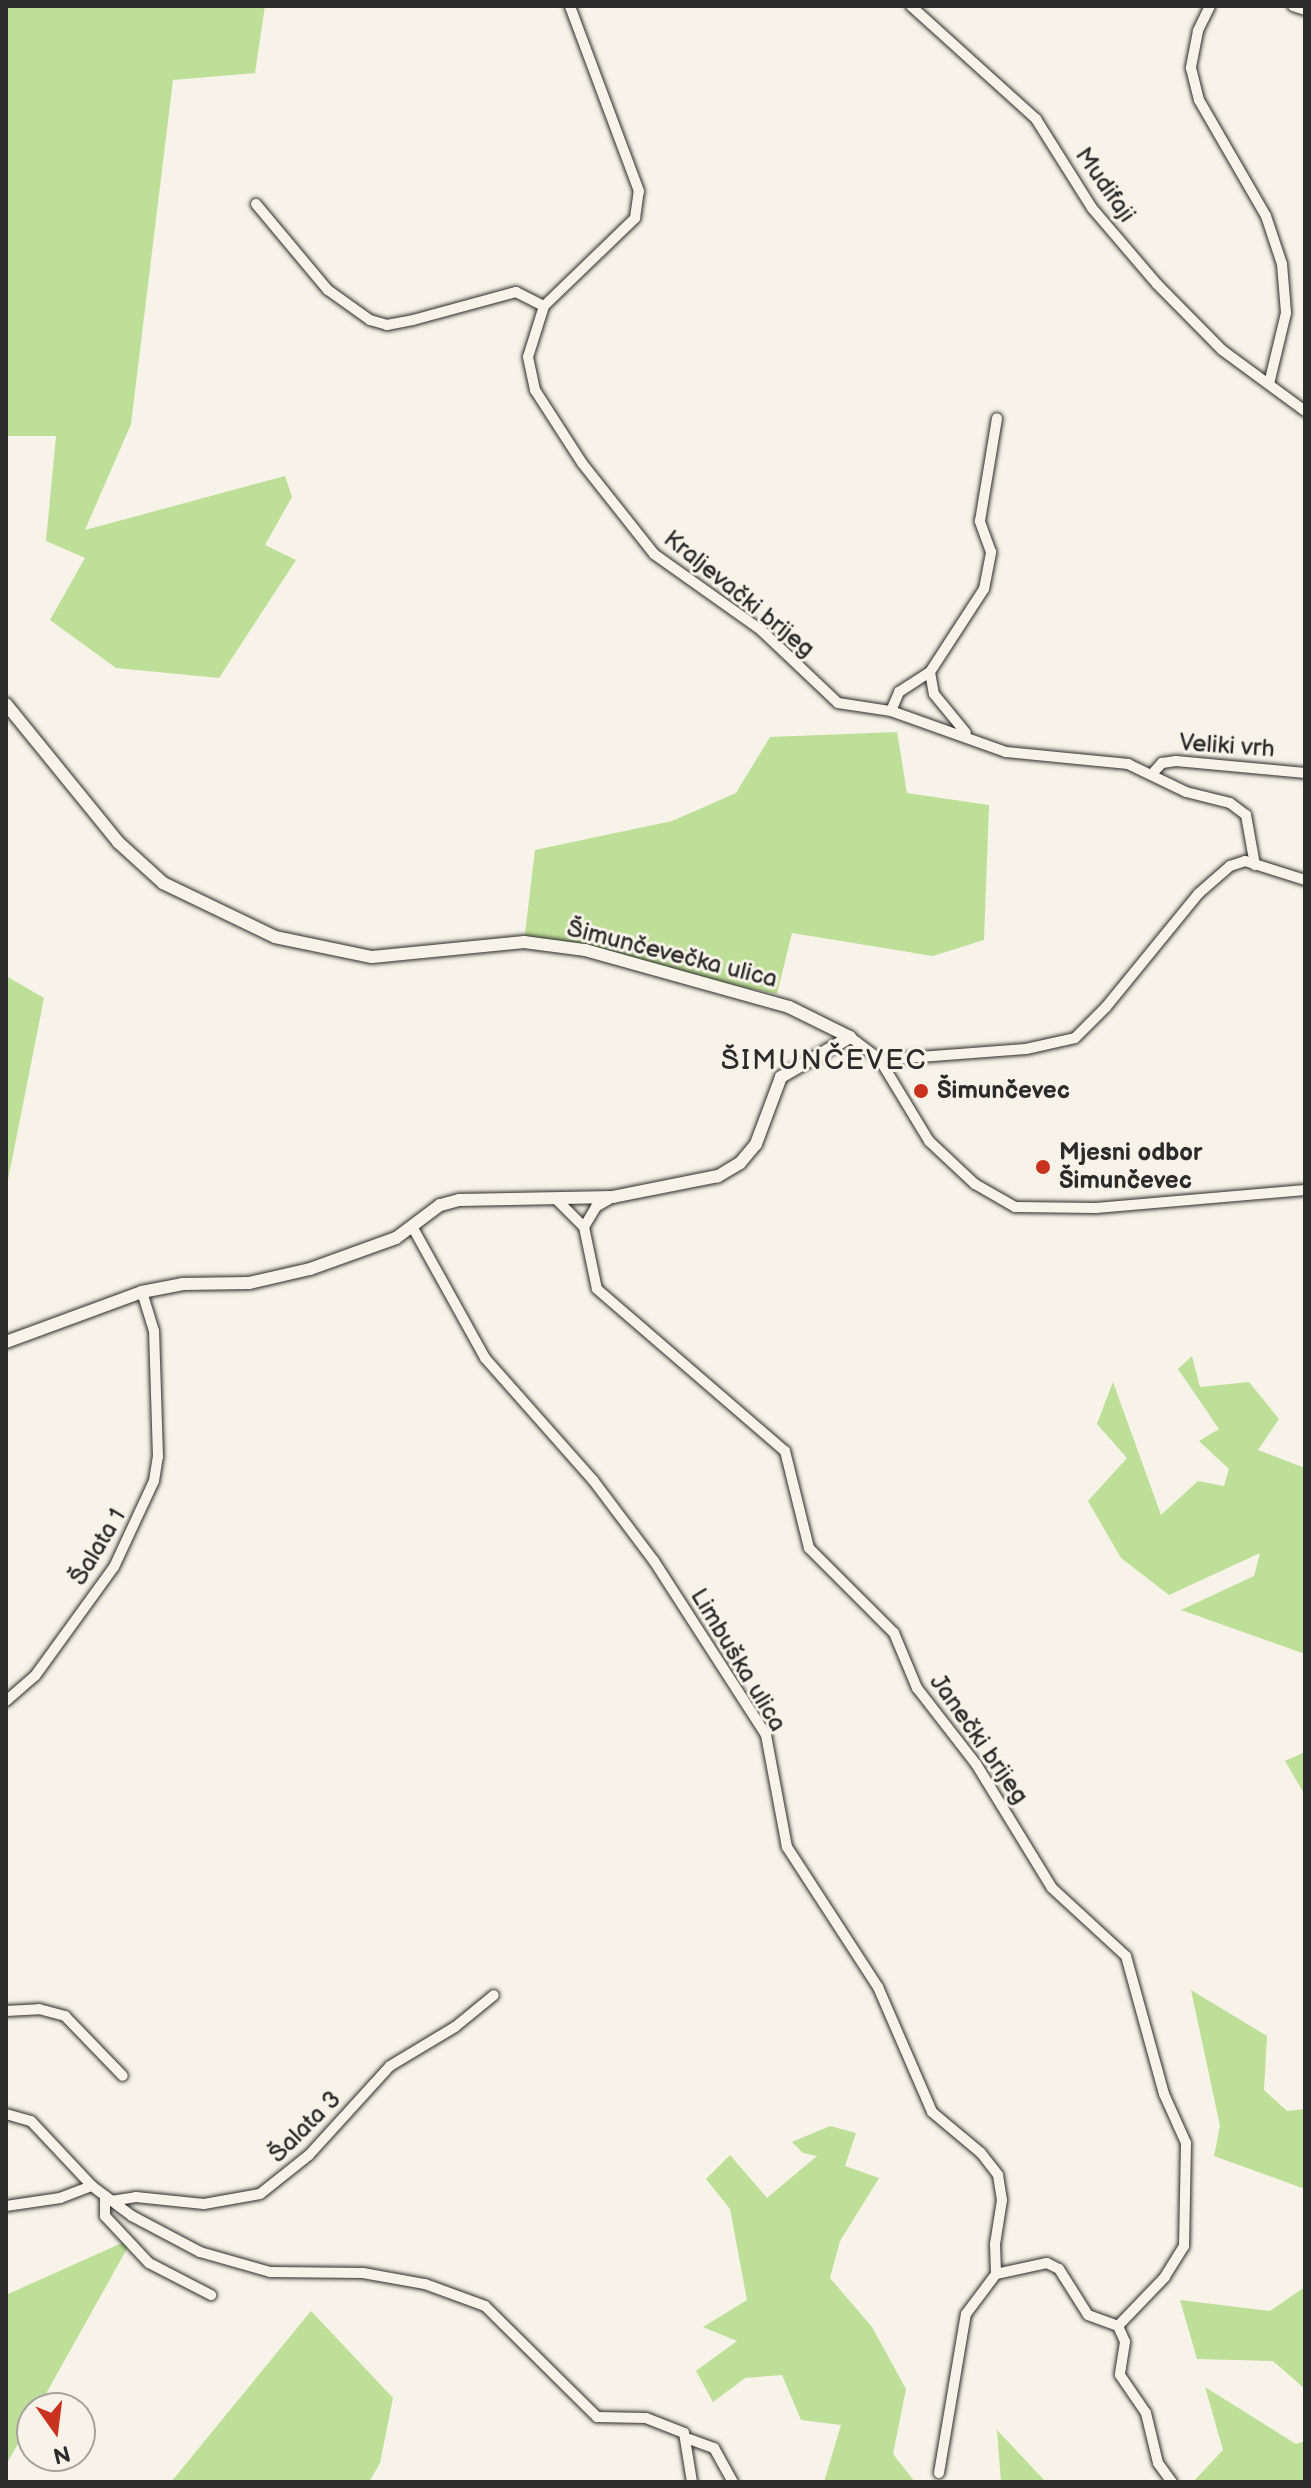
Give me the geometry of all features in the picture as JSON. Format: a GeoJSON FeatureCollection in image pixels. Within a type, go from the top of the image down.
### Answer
{"type":"FeatureCollection","features":[{"type":"Feature","properties":{"kind":"street"},"geometry":{"type":"LineString","coordinates":[[256,204],[328,290],[370,320],[387,325],[516,292],[544,306],[635,218],[639,191],[570,6]]}},
{"type":"Feature","properties":{"kind":"street","name":"Mudifaji"},"geometry":{"type":"LineString","coordinates":[[911,6],[1036,119],[1092,208],[1157,284],[1222,350],[1305,411]]}},
{"type":"Feature","properties":{"kind":"street"},"geometry":{"type":"LineString","coordinates":[[1210,6],[1198,31],[1191,68],[1199,100],[1266,216],[1282,264],[1286,313],[1269,384]]}},
{"type":"Feature","properties":{"kind":"street"},"geometry":{"type":"LineString","coordinates":[[1293,6],[1305,10]]}},
{"type":"Feature","properties":{"kind":"street","name":"Kraljevački brijeg"},"geometry":{"type":"LineString","coordinates":[[544,306],[528,357],[535,390],[582,463],[654,554],[761,630],[838,703],[891,711],[966,733],[1006,752],[1057,760],[1110,761],[1152,774],[1186,792],[1230,803],[1246,815],[1255,865]]}},
{"type":"Feature","properties":{"kind":"street"},"geometry":{"type":"LineString","coordinates":[[891,711],[899,692],[930,672],[984,589],[991,552],[980,521],[997,418]]}},
{"type":"Feature","properties":{"kind":"street","name":"Kraljevački brijeg"},"geometry":{"type":"LineString","coordinates":[[930,672],[934,694],[966,733]]}},
{"type":"Feature","properties":{"kind":"street","name":"Šimunčevečka ulica"},"geometry":{"type":"LineString","coordinates":[[6,704],[118,842],[163,883],[275,937],[372,957],[524,942],[585,950],[789,1007],[850,1037],[880,1060],[929,1141],[975,1184],[1015,1207],[1096,1208],[1305,1190]]}},
{"type":"Feature","properties":{"kind":"street","name":"Veliki vrh"},"geometry":{"type":"LineString","coordinates":[[1152,774],[1162,763],[1176,761],[1305,773]]}},
{"type":"Feature","properties":{"kind":"street"},"geometry":{"type":"LineString","coordinates":[[880,1060],[1010,1051],[1075,1038],[1106,1007],[1198,894],[1230,866],[1245,861],[1305,880]]}},
{"type":"Feature","properties":{"kind":"street"},"geometry":{"type":"LineString","coordinates":[[6,1342],[142,1292],[183,1284],[249,1283],[310,1269],[413,1228],[440,1205],[459,1200],[613,1197],[718,1176],[740,1163],[756,1144],[781,1077],[850,1037]]}},
{"type":"Feature","properties":{"kind":"street"},"geometry":{"type":"LineString","coordinates":[[555,1198],[584,1227],[596,1207],[613,1197]]}},
{"type":"Feature","properties":{"kind":"street","name":"Janečki brijeg"},"geometry":{"type":"LineString","coordinates":[[584,1227],[597,1289],[608,1302],[656,1336],[785,1451],[809,1548],[894,1633],[917,1688],[976,1764],[1052,1888],[1126,1956],[1164,2094],[1186,2143],[1186,2173],[1184,2246],[1165,2277],[1118,2326]]}},
{"type":"Feature","properties":{"kind":"street","name":"Limbuška ulica"},"geometry":{"type":"LineString","coordinates":[[413,1228],[485,1358],[593,1480],[654,1561],[766,1735],[787,1847],[878,1987],[932,2112],[981,2153],[998,2175],[1002,2200],[996,2274]]}},
{"type":"Feature","properties":{"kind":"street","name":"Šalata 1"},"geometry":{"type":"LineString","coordinates":[[6,1701],[35,1676],[114,1567],[154,1481],[158,1457],[154,1331],[142,1292]]}},
{"type":"Feature","properties":{"kind":"street","name":"Šalata 3"},"geometry":{"type":"LineString","coordinates":[[108,2198],[136,2197],[204,2204],[260,2194],[309,2155],[390,2066],[455,2027],[494,1995]]}},
{"type":"Feature","properties":{"kind":"street"},"geometry":{"type":"LineString","coordinates":[[6,2011],[39,2009],[65,2016],[123,2076]]}},
{"type":"Feature","properties":{"kind":"street"},"geometry":{"type":"LineString","coordinates":[[6,2114],[31,2121],[92,2186],[108,2198],[168,2237],[217,2259],[270,2272],[363,2273],[458,2293],[500,2315],[597,2417],[661,2421],[689,2439],[714,2448],[733,2482]]}},
{"type":"Feature","properties":{"kind":"street"},"geometry":{"type":"LineString","coordinates":[[6,2206],[60,2198],[92,2186]]}},
{"type":"Feature","properties":{"kind":"street"},"geometry":{"type":"LineString","coordinates":[[108,2198],[105,2216],[149,2263],[211,2295]]}},
{"type":"Feature","properties":{"kind":"street"},"geometry":{"type":"LineString","coordinates":[[939,2473],[966,2314],[986,2280],[996,2274],[1047,2263],[1059,2269],[1088,2315],[1118,2326],[1125,2342],[1120,2375],[1146,2413],[1158,2463],[1172,2482]]}},
{"type":"Feature","properties":{"kind":"street"},"geometry":{"type":"LineString","coordinates":[[689,2439],[692,2482]]}},
{"type":"Feature","properties":{"kind":"green space"},"geometry":{"type":"Polygon","coordinates":[[[6,6],[265,6],[255,73],[173,80],[131,424],[85,530],[285,476],[292,497],[265,545],[296,560],[219,678],[116,668],[50,620],[85,558],[46,541],[56,436],[6,436],[6,6]]]}},
{"type":"Feature","properties":{"kind":"green space"},"geometry":{"type":"Polygon","coordinates":[[[897,732],[907,793],[989,805],[984,940],[933,956],[792,933],[777,994],[524,942],[535,850],[672,821],[736,793],[770,737],[897,732]]]}},
{"type":"Feature","properties":{"kind":"green space"},"geometry":{"type":"Polygon","coordinates":[[[6,976],[44,998],[6,1190],[6,976]]]}},
{"type":"Feature","properties":{"kind":"green space"},"geometry":{"type":"Polygon","coordinates":[[[1192,1356],[1200,1387],[1249,1382],[1279,1419],[1258,1450],[1305,1468],[1305,1654],[1181,1610],[1254,1576],[1260,1553],[1169,1595],[1121,1558],[1088,1501],[1127,1458],[1097,1424],[1113,1382],[1161,1515],[1198,1481],[1224,1486],[1229,1469],[1199,1441],[1219,1429],[1178,1369],[1192,1356]]]}},
{"type":"Feature","properties":{"kind":"green space"},"geometry":{"type":"Polygon","coordinates":[[[1305,1752],[1305,1795],[1285,1761],[1305,1752]]]}},
{"type":"Feature","properties":{"kind":"green space"},"geometry":{"type":"Polygon","coordinates":[[[1191,1990],[1267,2036],[1264,2090],[1287,2111],[1305,2109],[1305,2189],[1214,2156],[1220,2126],[1191,1990]]]}},
{"type":"Feature","properties":{"kind":"green space"},"geometry":{"type":"Polygon","coordinates":[[[830,2126],[856,2133],[845,2166],[879,2178],[840,2241],[830,2278],[872,2327],[906,2389],[893,2454],[915,2482],[824,2482],[841,2425],[801,2420],[782,2375],[745,2378],[713,2402],[696,2371],[737,2341],[703,2327],[747,2300],[730,2209],[706,2179],[730,2155],[767,2198],[817,2156],[803,2153],[792,2142],[830,2126]]]}},
{"type":"Feature","properties":{"kind":"green space"},"geometry":{"type":"Polygon","coordinates":[[[133,2238],[47,2392],[16,2392],[16,2447],[6,2465],[6,2295],[133,2238]]]}},
{"type":"Feature","properties":{"kind":"green space"},"geometry":{"type":"Polygon","coordinates":[[[1305,2287],[1305,2389],[1273,2361],[1197,2359],[1180,2300],[1270,2311],[1305,2287]]]}},
{"type":"Feature","properties":{"kind":"green space"},"geometry":{"type":"Polygon","coordinates":[[[311,2311],[393,2398],[380,2463],[369,2482],[171,2482],[311,2311]]]}},
{"type":"Feature","properties":{"kind":"green space"},"geometry":{"type":"Polygon","coordinates":[[[1205,2387],[1296,2444],[1305,2441],[1305,2482],[1193,2482],[1223,2450],[1205,2387]]]}},
{"type":"Feature","properties":{"kind":"green space"},"geometry":{"type":"Polygon","coordinates":[[[997,2430],[1046,2482],[1001,2482],[997,2430]]]}},
{"type":"Feature","properties":{"kind":"place","name":"Šimunčevec"},"geometry":{"type":"Point","coordinates":[921,1091]}},
{"type":"Feature","properties":{"kind":"place","name":"Mjesni odbor Šimunčevec"},"geometry":{"type":"Point","coordinates":[1043,1167]}},
{"type":"Feature","properties":{"kind":"district","name":"ŠIMUNČEVEC"},"geometry":{"type":"Point","coordinates":[824,1061]}}]}
